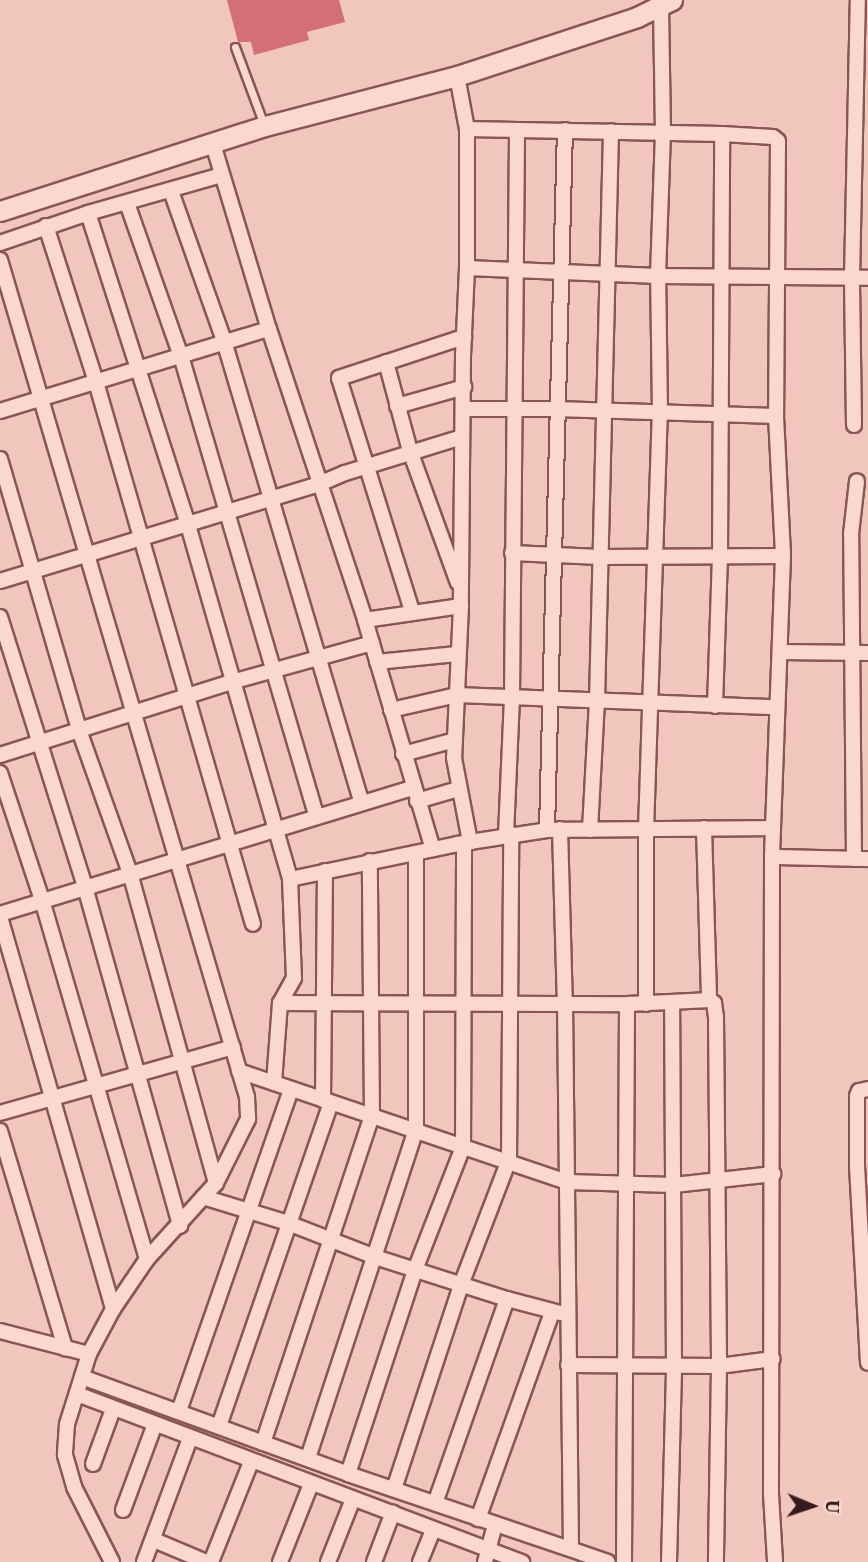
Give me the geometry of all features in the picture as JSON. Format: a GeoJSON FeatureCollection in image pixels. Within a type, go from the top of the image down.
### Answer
{"type":"FeatureCollection","features":[{"type":"Feature","properties":{"kind":"street"},"geometry":{"type":"LineString","coordinates":[[854,425],[852,278],[862,127],[858,0]]}},
{"type":"Feature","properties":{"kind":"street"},"geometry":{"type":"LineString","coordinates":[[0,211],[265,126],[457,76],[666,3],[658,276],[660,412],[657,556],[646,830],[646,1003]]}},
{"type":"Feature","properties":{"kind":"street"},"geometry":{"type":"LineString","coordinates":[[348,1474],[415,1270],[464,1147],[463,1003],[467,842],[453,758],[461,607],[467,129],[457,76]]}},
{"type":"Feature","properties":{"kind":"street"},"geometry":{"type":"LineString","coordinates":[[467,129],[722,134],[773,137],[778,141],[776,416],[783,556],[775,707],[772,857],[771,1494],[775,1562]]}},
{"type":"Feature","properties":{"kind":"street"},"geometry":{"type":"LineString","coordinates":[[394,1489],[461,1285],[509,1160],[509,835],[517,130]]}},
{"type":"Feature","properties":{"kind":"street"},"geometry":{"type":"LineString","coordinates":[[565,130],[548,699],[553,830],[565,1003],[570,1547]]}},
{"type":"Feature","properties":{"kind":"street"},"geometry":{"type":"LineString","coordinates":[[590,830],[597,701],[611,131]]}},
{"type":"Feature","properties":{"kind":"street"},"geometry":{"type":"LineString","coordinates":[[715,706],[720,556],[719,275],[722,134]]}},
{"type":"Feature","properties":{"kind":"street"},"geometry":{"type":"LineString","coordinates":[[213,144],[269,329],[365,620],[433,849]]}},
{"type":"Feature","properties":{"kind":"street"},"geometry":{"type":"LineString","coordinates":[[0,243],[88,212],[221,175]]}},
{"type":"Feature","properties":{"kind":"street"},"geometry":{"type":"LineString","coordinates":[[171,191],[224,341],[361,802]]}},
{"type":"Feature","properties":{"kind":"street"},"geometry":{"type":"LineString","coordinates":[[127,202],[181,356],[229,513],[271,671],[316,815]]}},
{"type":"Feature","properties":{"kind":"street"},"geometry":{"type":"LineString","coordinates":[[88,212],[188,525],[290,879],[295,978],[280,1003],[274,1083]]}},
{"type":"Feature","properties":{"kind":"street"},"geometry":{"type":"LineString","coordinates":[[46,226],[96,382],[253,924]]}},
{"type":"Feature","properties":{"kind":"street"},"geometry":{"type":"LineString","coordinates":[[0,260],[39,398],[179,858],[247,1097],[248,1119],[216,1183],[180,1226],[147,1259],[113,1309],[89,1354],[68,1424],[65,1455],[74,1488],[112,1562]]}},
{"type":"Feature","properties":{"kind":"street"},"geometry":{"type":"LineString","coordinates":[[467,268],[658,276],[868,278]]}},
{"type":"Feature","properties":{"kind":"street"},"geometry":{"type":"LineString","coordinates":[[0,411],[269,329]]}},
{"type":"Feature","properties":{"kind":"street"},"geometry":{"type":"LineString","coordinates":[[412,611],[339,378],[464,337]]}},
{"type":"Feature","properties":{"kind":"street"},"geometry":{"type":"LineString","coordinates":[[386,362],[410,452],[461,590]]}},
{"type":"Feature","properties":{"kind":"street"},"geometry":{"type":"LineString","coordinates":[[397,406],[464,387]]}},
{"type":"Feature","properties":{"kind":"street"},"geometry":{"type":"LineString","coordinates":[[463,409],[603,410],[776,416]]}},
{"type":"Feature","properties":{"kind":"street"},"geometry":{"type":"LineString","coordinates":[[0,581],[229,513],[462,437]]}},
{"type":"Feature","properties":{"kind":"street"},"geometry":{"type":"LineString","coordinates":[[0,459],[79,730],[130,873],[216,1183]]}},
{"type":"Feature","properties":{"kind":"street"},"geometry":{"type":"LineString","coordinates":[[772,857],[861,859],[852,653],[851,534],[857,481]]}},
{"type":"Feature","properties":{"kind":"street"},"geometry":{"type":"LineString","coordinates":[[512,553],[600,557],[783,556]]}},
{"type":"Feature","properties":{"kind":"street"},"geometry":{"type":"LineString","coordinates":[[365,620],[412,611],[461,607]]}},
{"type":"Feature","properties":{"kind":"street"},"geometry":{"type":"LineString","coordinates":[[0,617],[85,887],[180,1226]]}},
{"type":"Feature","properties":{"kind":"street"},"geometry":{"type":"LineString","coordinates":[[0,755],[235,681],[372,643]]}},
{"type":"Feature","properties":{"kind":"street"},"geometry":{"type":"LineString","coordinates":[[780,652],[868,653]]}},
{"type":"Feature","properties":{"kind":"street"},"geometry":{"type":"LineString","coordinates":[[377,663],[457,654]]}},
{"type":"Feature","properties":{"kind":"street"},"geometry":{"type":"LineString","coordinates":[[391,710],[457,695],[775,707]]}},
{"type":"Feature","properties":{"kind":"street"},"geometry":{"type":"LineString","coordinates":[[403,754],[455,740]]}},
{"type":"Feature","properties":{"kind":"street"},"geometry":{"type":"LineString","coordinates":[[0,773],[42,900],[147,1259]]}},
{"type":"Feature","properties":{"kind":"street"},"geometry":{"type":"LineString","coordinates":[[113,1309],[0,915],[361,802],[458,789]]}},
{"type":"Feature","properties":{"kind":"street"},"geometry":{"type":"LineString","coordinates":[[704,828],[709,1000]]}},
{"type":"Feature","properties":{"kind":"street"},"geometry":{"type":"LineString","coordinates":[[290,879],[467,842],[553,830],[773,828]]}},
{"type":"Feature","properties":{"kind":"street"},"geometry":{"type":"LineString","coordinates":[[308,1458],[416,1129],[416,853]]}},
{"type":"Feature","properties":{"kind":"street"},"geometry":{"type":"LineString","coordinates":[[263,1443],[372,1115],[370,861]]}},
{"type":"Feature","properties":{"kind":"street"},"geometry":{"type":"LineString","coordinates":[[219,1426],[327,1101],[325,872]]}},
{"type":"Feature","properties":{"kind":"street"},"geometry":{"type":"LineString","coordinates":[[280,1003],[630,1004],[709,1000],[714,1003],[719,1366],[716,1562]]}},
{"type":"Feature","properties":{"kind":"street"},"geometry":{"type":"LineString","coordinates":[[669,1562],[674,1366],[672,1003]]}},
{"type":"Feature","properties":{"kind":"street"},"geometry":{"type":"LineString","coordinates":[[624,1562],[623,1365],[627,1009],[630,1004]]}},
{"type":"Feature","properties":{"kind":"street"},"geometry":{"type":"LineString","coordinates":[[0,1113],[182,1059],[233,1047]]}},
{"type":"Feature","properties":{"kind":"street"},"geometry":{"type":"LineString","coordinates":[[239,1071],[509,1160],[567,1182],[674,1185],[773,1174]]}},
{"type":"Feature","properties":{"kind":"street"},"geometry":{"type":"LineString","coordinates":[[179,1412],[247,1209],[291,1089]]}},
{"type":"Feature","properties":{"kind":"street"},"geometry":{"type":"LineString","coordinates":[[868,1089],[859,1091],[857,1096],[863,1155],[868,1363]]}},
{"type":"Feature","properties":{"kind":"street"},"geometry":{"type":"LineString","coordinates":[[0,1130],[65,1348]]}},
{"type":"Feature","properties":{"kind":"street"},"geometry":{"type":"LineString","coordinates":[[204,1197],[288,1223],[375,1257],[461,1285],[552,1312],[568,1314]]}},
{"type":"Feature","properties":{"kind":"street"},"geometry":{"type":"LineString","coordinates":[[435,1503],[507,1299]]}},
{"type":"Feature","properties":{"kind":"street"},"geometry":{"type":"LineString","coordinates":[[478,1519],[552,1312]]}},
{"type":"Feature","properties":{"kind":"street"},"geometry":{"type":"LineString","coordinates":[[1,1328],[89,1354]]}},
{"type":"Feature","properties":{"kind":"street"},"geometry":{"type":"LineString","coordinates":[[568,1365],[719,1366],[773,1359]]}},
{"type":"Feature","properties":{"kind":"street"},"geometry":{"type":"LineString","coordinates":[[82,1377],[348,1474],[608,1562]]}},
{"type":"Feature","properties":{"kind":"street"},"geometry":{"type":"LineString","coordinates":[[77,1394],[251,1462],[393,1513],[487,1555],[522,1562]]}},
{"type":"Feature","properties":{"kind":"street"},"geometry":{"type":"LineString","coordinates":[[93,1464],[113,1409]]}},
{"type":"Feature","properties":{"kind":"street"},"geometry":{"type":"LineString","coordinates":[[122,1510],[155,1424]]}},
{"type":"Feature","properties":{"kind":"street"},"geometry":{"type":"LineString","coordinates":[[144,1562],[190,1438]]}},
{"type":"Feature","properties":{"kind":"street"},"geometry":{"type":"LineString","coordinates":[[154,1540],[208,1562],[251,1462]]}},
{"type":"Feature","properties":{"kind":"street"},"geometry":{"type":"LineString","coordinates":[[280,1562],[311,1484]]}},
{"type":"Feature","properties":{"kind":"street"},"geometry":{"type":"LineString","coordinates":[[328,1562],[354,1499]]}},
{"type":"Feature","properties":{"kind":"street"},"geometry":{"type":"LineString","coordinates":[[374,1562],[393,1513]]}},
{"type":"Feature","properties":{"kind":"street"},"geometry":{"type":"LineString","coordinates":[[487,1555],[495,1525]]}},
{"type":"Feature","properties":{"kind":"street"},"geometry":{"type":"LineString","coordinates":[[420,1562],[433,1529]]}},
{"type":"Feature","properties":{"kind":"lane"},"geometry":{"type":"LineString","coordinates":[[235,47],[265,126]]}},
{"type":"Feature","properties":{"kind":"building"},"geometry":{"type":"Polygon","coordinates":[[[227,0],[339,0],[345,22],[307,32],[309,40],[254,55],[251,42],[238,42],[227,0]]]}}]}
